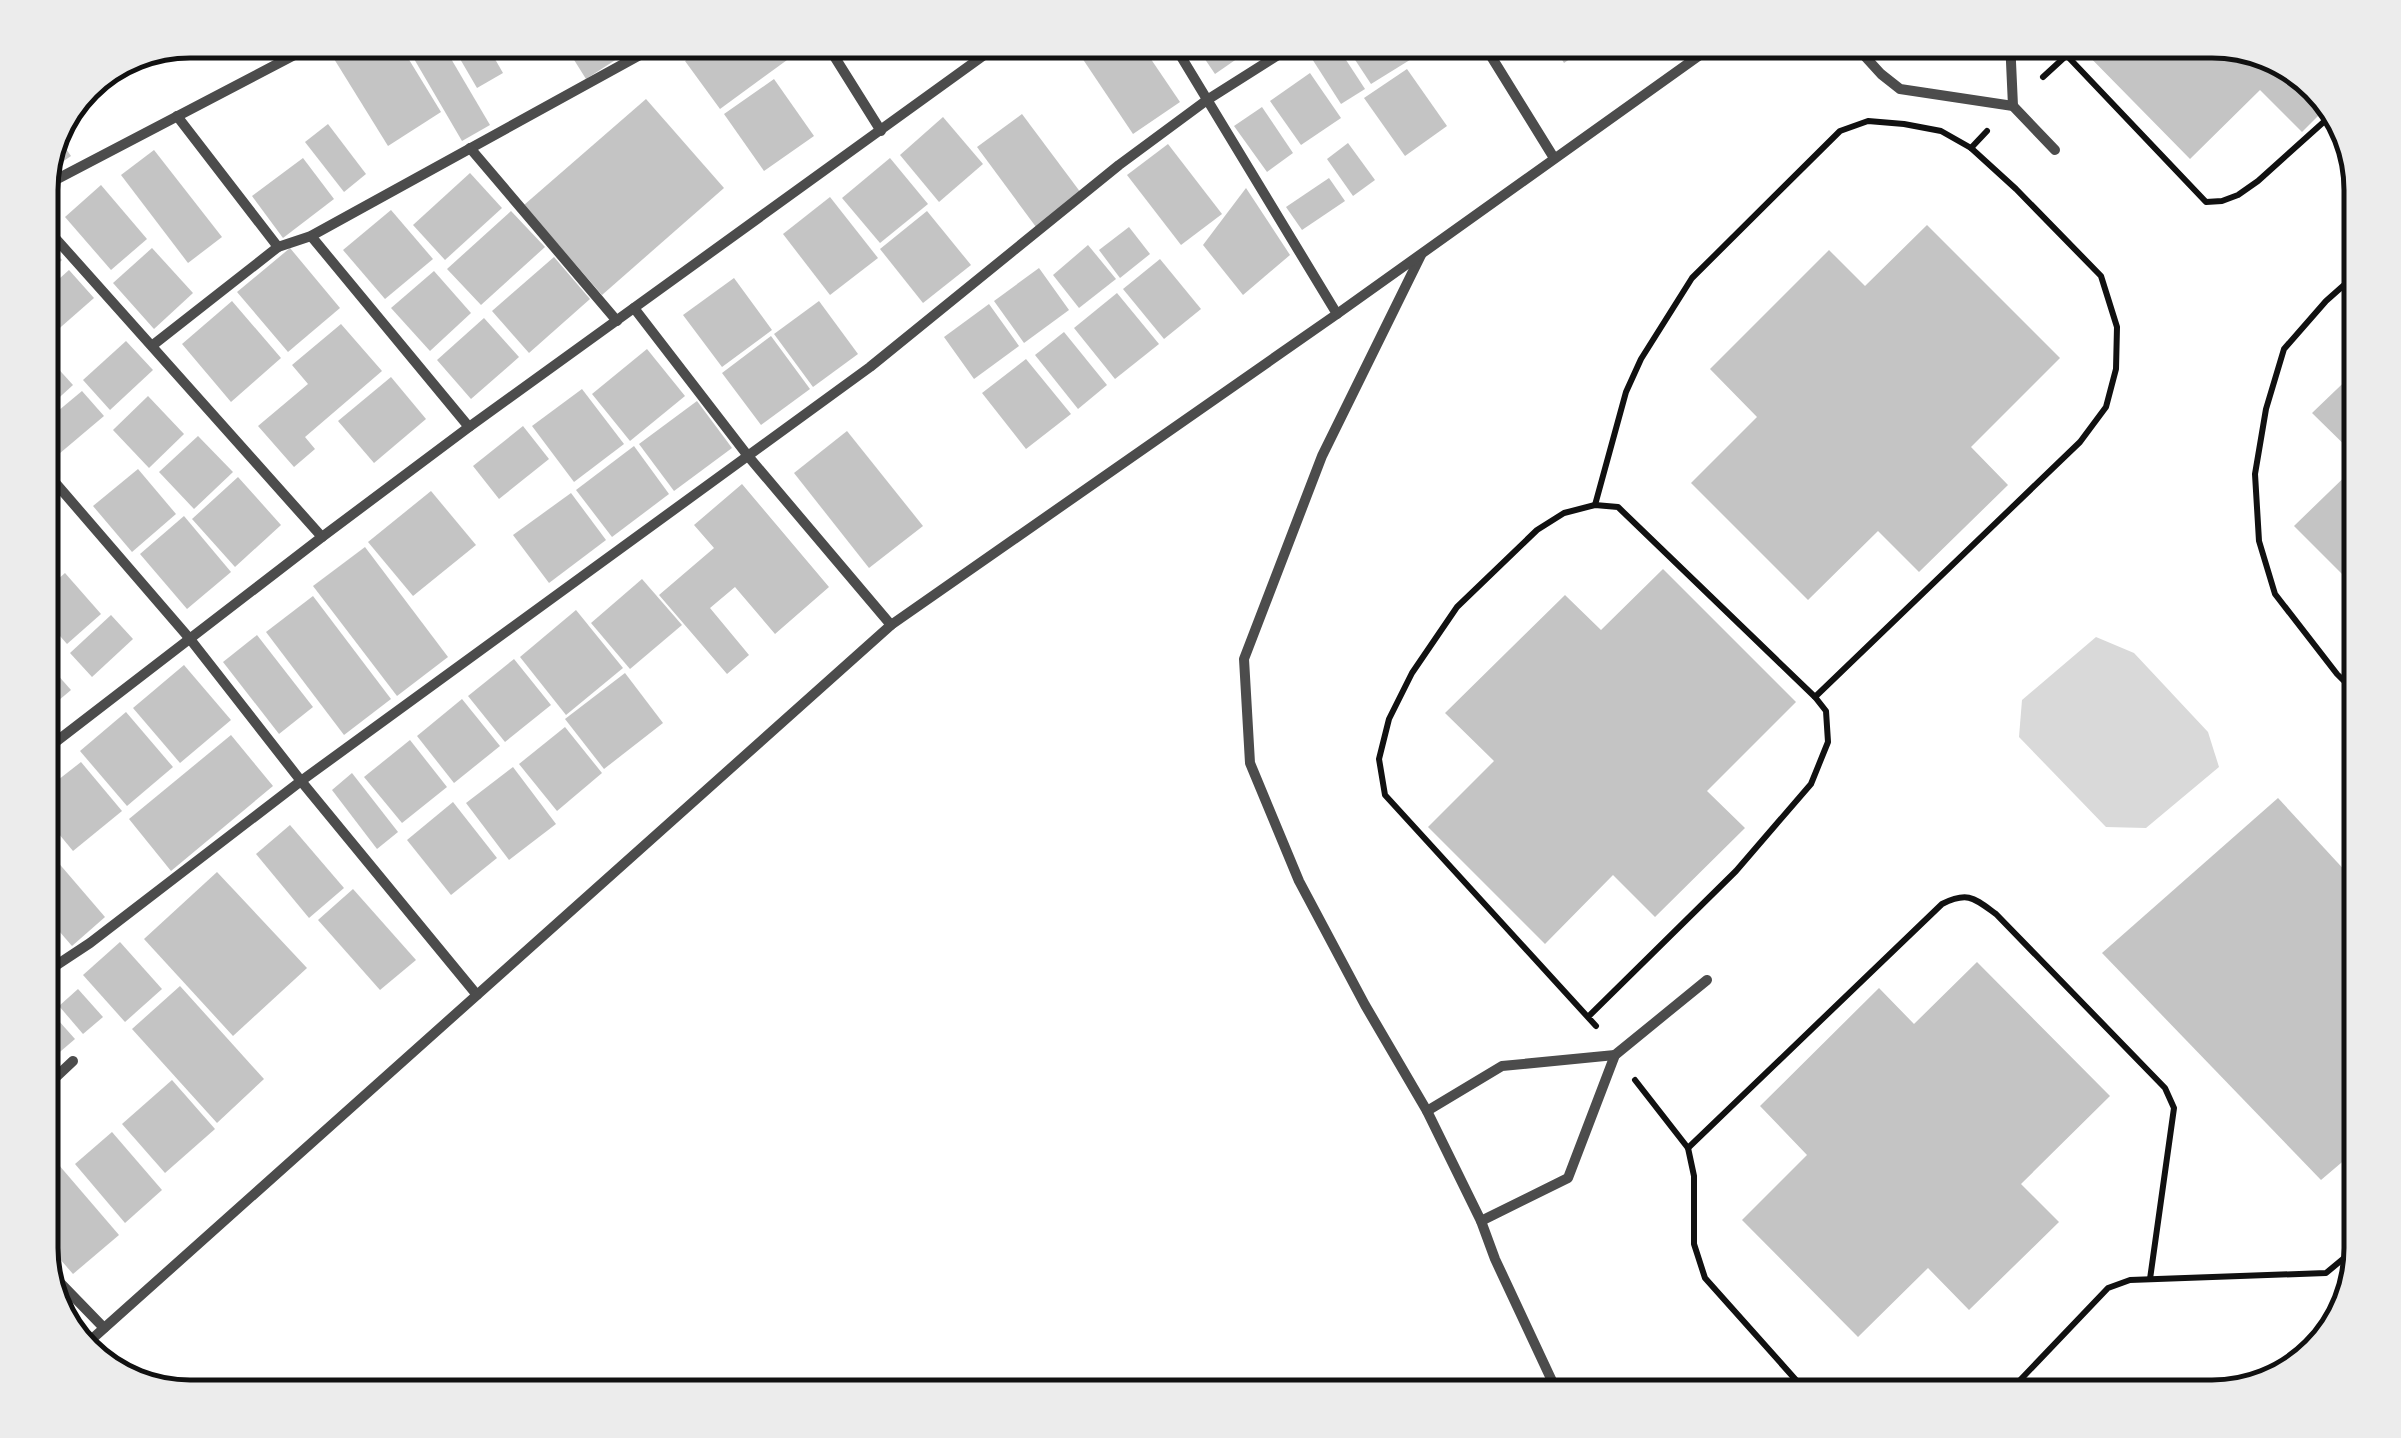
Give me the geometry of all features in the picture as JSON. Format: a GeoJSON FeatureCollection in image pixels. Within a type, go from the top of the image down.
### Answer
{"type":"FeatureCollection","features":[{"type":"Feature","properties":{"kind":"street"},"geometry":{"type":"LineString","coordinates":[[58,178],[288,58]]}},
{"type":"Feature","properties":{"kind":"street"},"geometry":{"type":"LineString","coordinates":[[153,345],[278,247],[311,236],[634,58]]}},
{"type":"Feature","properties":{"kind":"street"},"geometry":{"type":"LineString","coordinates":[[835,58],[880,131]]}},
{"type":"Feature","properties":{"kind":"street"},"geometry":{"type":"LineString","coordinates":[[58,740],[470,427],[980,58]]}},
{"type":"Feature","properties":{"kind":"street"},"geometry":{"type":"LineString","coordinates":[[1182,58],[1337,314]]}},
{"type":"Feature","properties":{"kind":"street"},"geometry":{"type":"LineString","coordinates":[[58,964],[301,781],[870,367],[1119,164],[1274,58]]}},
{"type":"Feature","properties":{"kind":"street"},"geometry":{"type":"LineString","coordinates":[[1492,58],[1554,158]]}},
{"type":"Feature","properties":{"kind":"street"},"geometry":{"type":"LineString","coordinates":[[93,1338],[892,624],[1696,58]]}},
{"type":"Feature","properties":{"kind":"street"},"geometry":{"type":"LineString","coordinates":[[1866,58],[1900,89],[2013,106],[2054,150]]}},
{"type":"Feature","properties":{"kind":"street"},"geometry":{"type":"LineString","coordinates":[[2011,58],[2013,106]]}},
{"type":"Feature","properties":{"kind":"street"},"geometry":{"type":"LineString","coordinates":[[177,116],[278,247]]}},
{"type":"Feature","properties":{"kind":"street"},"geometry":{"type":"LineString","coordinates":[[470,148],[617,321]]}},
{"type":"Feature","properties":{"kind":"street"},"geometry":{"type":"LineString","coordinates":[[311,236],[470,427]]}},
{"type":"Feature","properties":{"kind":"street"},"geometry":{"type":"LineString","coordinates":[[58,241],[322,537]]}},
{"type":"Feature","properties":{"kind":"street"},"geometry":{"type":"LineString","coordinates":[[1421,254],[1322,456],[1244,659],[1250,763],[1299,881],[1426,1112],[1481,1221],[1552,1380]]}},
{"type":"Feature","properties":{"kind":"street"},"geometry":{"type":"LineString","coordinates":[[634,308],[748,456],[892,624]]}},
{"type":"Feature","properties":{"kind":"street"},"geometry":{"type":"LineString","coordinates":[[58,486],[190,639],[477,994]]}},
{"type":"Feature","properties":{"kind":"street"},"geometry":{"type":"LineString","coordinates":[[1481,1221],[1568,1178],[1615,1054],[1707,980]]}},
{"type":"Feature","properties":{"kind":"street"},"geometry":{"type":"LineString","coordinates":[[1426,1112],[1502,1066],[1615,1054]]}},
{"type":"Feature","properties":{"kind":"street"},"geometry":{"type":"LineString","coordinates":[[58,1075],[73,1061]]}},
{"type":"Feature","properties":{"kind":"street"},"geometry":{"type":"LineString","coordinates":[[64,1286],[104,1328]]}},
{"type":"Feature","properties":{"kind":"path"},"geometry":{"type":"LineString","coordinates":[[2069,58],[2206,202],[2238,196],[2324,121]]}},
{"type":"Feature","properties":{"kind":"path"},"geometry":{"type":"LineString","coordinates":[[1595,505],[1626,392],[1641,359],[1692,278],[1840,131],[1868,122],[1904,124],[1941,131],[1970,148],[2101,276],[2117,327],[2116,369],[2106,407],[2080,442],[1816,696]]}},
{"type":"Feature","properties":{"kind":"path"},"geometry":{"type":"LineString","coordinates":[[2343,286],[2284,349],[2266,409],[2255,474],[2259,541],[2275,594],[2343,680]]}},
{"type":"Feature","properties":{"kind":"path"},"geometry":{"type":"LineString","coordinates":[[1589,1016],[1736,871],[1811,784],[1828,742],[1826,712],[1816,696],[1618,507],[1595,505],[1564,513],[1537,530],[1457,607],[1412,673],[1389,719],[1379,758],[1385,795],[1589,1016],[1688,1148],[1694,1176],[1694,1244],[1705,1278],[1796,1380]]}},
{"type":"Feature","properties":{"kind":"path"},"geometry":{"type":"LineString","coordinates":[[1688,1148],[1942,904],[1958,896],[1976,900],[1996,914],[2164,1088],[2174,1108],[2150,1279]]}},
{"type":"Feature","properties":{"kind":"path"},"geometry":{"type":"LineString","coordinates":[[2020,1380],[2108,1288],[2130,1280],[2326,1273],[2343,1259]]}},
{"type":"Feature","properties":{"kind":"shaded area"},"geometry":{"type":"Polygon","coordinates":[[[2096,637],[2134,653],[2208,732],[2219,767],[2146,828],[2106,827],[2019,737],[2022,700],[2096,637]]]}},
{"type":"Feature","properties":{"kind":"building"},"geometry":{"type":"Polygon","coordinates":[[[333,58],[408,58],[441,112],[388,146],[333,58]]]}},
{"type":"Feature","properties":{"kind":"building"},"geometry":{"type":"Polygon","coordinates":[[[414,58],[451,58],[490,125],[462,141],[414,58]]]}},
{"type":"Feature","properties":{"kind":"building"},"geometry":{"type":"Polygon","coordinates":[[[460,58],[494,58],[503,73],[477,88],[460,58]]]}},
{"type":"Feature","properties":{"kind":"building"},"geometry":{"type":"Polygon","coordinates":[[[573,58],[618,58],[586,79],[573,58]]]}},
{"type":"Feature","properties":{"kind":"building"},"geometry":{"type":"Polygon","coordinates":[[[689,58],[790,58],[720,109],[685,61],[689,58]]]}},
{"type":"Feature","properties":{"kind":"building"},"geometry":{"type":"Polygon","coordinates":[[[1082,58],[1150,58],[1180,102],[1133,134],[1082,58]]]}},
{"type":"Feature","properties":{"kind":"building"},"geometry":{"type":"Polygon","coordinates":[[[1204,58],[1238,58],[1215,74],[1204,58]]]}},
{"type":"Feature","properties":{"kind":"building"},"geometry":{"type":"Polygon","coordinates":[[[1311,58],[1345,58],[1365,89],[1341,104],[1311,58]]]}},
{"type":"Feature","properties":{"kind":"building"},"geometry":{"type":"Polygon","coordinates":[[[1354,58],[1413,58],[1371,84],[1354,58]]]}},
{"type":"Feature","properties":{"kind":"building"},"geometry":{"type":"Polygon","coordinates":[[[2091,58],[2211,58],[2245,62],[2277,75],[2298,90],[2320,114],[2302,132],[2260,90],[2190,159],[2091,58]]]}},
{"type":"Feature","properties":{"kind":"building"},"geometry":{"type":"Polygon","coordinates":[[[1407,69],[1447,126],[1405,156],[1364,98],[1407,69]]]}},
{"type":"Feature","properties":{"kind":"building"},"geometry":{"type":"Polygon","coordinates":[[[1310,73],[1341,118],[1301,145],[1270,101],[1310,73]]]}},
{"type":"Feature","properties":{"kind":"building"},"geometry":{"type":"Polygon","coordinates":[[[774,79],[814,136],[764,171],[724,114],[774,79]]]}},
{"type":"Feature","properties":{"kind":"building"},"geometry":{"type":"Polygon","coordinates":[[[646,99],[724,188],[602,295],[524,205],[646,99]]]}},
{"type":"Feature","properties":{"kind":"building"},"geometry":{"type":"Polygon","coordinates":[[[1262,107],[1293,153],[1267,172],[1234,126],[1262,107]]]}},
{"type":"Feature","properties":{"kind":"building"},"geometry":{"type":"Polygon","coordinates":[[[1022,114],[1081,193],[1036,227],[977,147],[1022,114]]]}},
{"type":"Feature","properties":{"kind":"building"},"geometry":{"type":"Polygon","coordinates":[[[943,117],[983,164],[939,202],[900,155],[943,117]]]}},
{"type":"Feature","properties":{"kind":"building"},"geometry":{"type":"Polygon","coordinates":[[[328,124],[366,174],[344,192],[305,142],[328,124]]]}},
{"type":"Feature","properties":{"kind":"building"},"geometry":{"type":"Polygon","coordinates":[[[1348,143],[1375,180],[1353,196],[1327,159],[1348,143]]]}},
{"type":"Feature","properties":{"kind":"building"},"geometry":{"type":"Polygon","coordinates":[[[1168,144],[1222,214],[1181,245],[1127,175],[1168,144]]]}},
{"type":"Feature","properties":{"kind":"building"},"geometry":{"type":"Polygon","coordinates":[[[65,148],[71,156],[61,163],[65,148]]]}},
{"type":"Feature","properties":{"kind":"building"},"geometry":{"type":"Polygon","coordinates":[[[154,150],[222,237],[188,263],[121,175],[154,150]]]}},
{"type":"Feature","properties":{"kind":"building"},"geometry":{"type":"Polygon","coordinates":[[[303,158],[334,199],[283,238],[252,196],[303,158]]]}},
{"type":"Feature","properties":{"kind":"building"},"geometry":{"type":"Polygon","coordinates":[[[890,158],[928,204],[880,243],[842,198],[890,158]]]}},
{"type":"Feature","properties":{"kind":"building"},"geometry":{"type":"Polygon","coordinates":[[[470,173],[502,208],[445,260],[413,225],[470,173]]]}},
{"type":"Feature","properties":{"kind":"building"},"geometry":{"type":"Polygon","coordinates":[[[1329,178],[1345,201],[1302,230],[1286,207],[1329,178]]]}},
{"type":"Feature","properties":{"kind":"building"},"geometry":{"type":"Polygon","coordinates":[[[101,185],[147,239],[111,270],[65,217],[101,185]]]}},
{"type":"Feature","properties":{"kind":"building"},"geometry":{"type":"Polygon","coordinates":[[[1246,188],[1290,255],[1243,295],[1203,245],[1246,188]]]}},
{"type":"Feature","properties":{"kind":"building"},"geometry":{"type":"Polygon","coordinates":[[[830,197],[878,258],[830,295],[783,234],[830,197]]]}},
{"type":"Feature","properties":{"kind":"building"},"geometry":{"type":"Polygon","coordinates":[[[391,210],[433,259],[385,299],[343,250],[391,210]]]}},
{"type":"Feature","properties":{"kind":"building"},"geometry":{"type":"Polygon","coordinates":[[[511,211],[545,247],[481,305],[447,269],[511,211]]]}},
{"type":"Feature","properties":{"kind":"building"},"geometry":{"type":"Polygon","coordinates":[[[927,211],[971,265],[923,303],[880,249],[927,211]]]}},
{"type":"Feature","properties":{"kind":"building"},"geometry":{"type":"Polygon","coordinates":[[[1927,225],[2060,358],[1971,447],[2008,485],[1919,572],[1878,531],[1808,600],[1691,483],[1757,417],[1710,369],[1829,250],[1865,286],[1927,225]]]}},
{"type":"Feature","properties":{"kind":"building"},"geometry":{"type":"Polygon","coordinates":[[[1129,227],[1150,254],[1120,278],[1099,250],[1129,227]]]}},
{"type":"Feature","properties":{"kind":"building"},"geometry":{"type":"Polygon","coordinates":[[[1088,245],[1116,279],[1079,308],[1053,275],[1088,245]]]}},
{"type":"Feature","properties":{"kind":"building"},"geometry":{"type":"Polygon","coordinates":[[[152,248],[193,293],[154,329],[113,283],[152,248]]]}},
{"type":"Feature","properties":{"kind":"building"},"geometry":{"type":"Polygon","coordinates":[[[290,248],[340,308],[288,352],[237,292],[290,248]]]}},
{"type":"Feature","properties":{"kind":"building"},"geometry":{"type":"Polygon","coordinates":[[[554,257],[590,299],[529,353],[492,311],[554,257]]]}},
{"type":"Feature","properties":{"kind":"building"},"geometry":{"type":"Polygon","coordinates":[[[1160,259],[1201,309],[1164,339],[1123,289],[1160,259]]]}},
{"type":"Feature","properties":{"kind":"building"},"geometry":{"type":"Polygon","coordinates":[[[1039,268],[1069,310],[1024,343],[994,301],[1039,268]]]}},
{"type":"Feature","properties":{"kind":"building"},"geometry":{"type":"Polygon","coordinates":[[[69,270],[94,298],[58,330],[58,280],[69,270]]]}},
{"type":"Feature","properties":{"kind":"building"},"geometry":{"type":"Polygon","coordinates":[[[434,271],[471,313],[430,351],[391,308],[434,271]]]}},
{"type":"Feature","properties":{"kind":"building"},"geometry":{"type":"Polygon","coordinates":[[[734,278],[772,330],[722,367],[683,315],[734,278]]]}},
{"type":"Feature","properties":{"kind":"building"},"geometry":{"type":"Polygon","coordinates":[[[1117,293],[1159,344],[1115,379],[1074,328],[1117,293]]]}},
{"type":"Feature","properties":{"kind":"building"},"geometry":{"type":"Polygon","coordinates":[[[232,301],[281,358],[231,402],[182,344],[232,301]]]}},
{"type":"Feature","properties":{"kind":"building"},"geometry":{"type":"Polygon","coordinates":[[[819,301],[858,354],[813,387],[774,334],[819,301]]]}},
{"type":"Feature","properties":{"kind":"building"},"geometry":{"type":"Polygon","coordinates":[[[989,304],[1019,346],[974,379],[944,337],[989,304]]]}},
{"type":"Feature","properties":{"kind":"building"},"geometry":{"type":"Polygon","coordinates":[[[484,318],[519,357],[471,399],[437,360],[484,318]]]}},
{"type":"Feature","properties":{"kind":"building"},"geometry":{"type":"Polygon","coordinates":[[[341,324],[382,371],[305,437],[315,449],[294,467],[258,426],[308,384],[292,365],[341,324]]]}},
{"type":"Feature","properties":{"kind":"building"},"geometry":{"type":"Polygon","coordinates":[[[1064,332],[1107,385],[1078,409],[1035,355],[1064,332]]]}},
{"type":"Feature","properties":{"kind":"building"},"geometry":{"type":"Polygon","coordinates":[[[771,336],[810,389],[761,425],[722,373],[771,336]]]}},
{"type":"Feature","properties":{"kind":"building"},"geometry":{"type":"Polygon","coordinates":[[[126,341],[153,370],[110,410],[83,380],[126,341]]]}},
{"type":"Feature","properties":{"kind":"building"},"geometry":{"type":"Polygon","coordinates":[[[647,349],[685,396],[630,441],[592,394],[647,349]]]}},
{"type":"Feature","properties":{"kind":"building"},"geometry":{"type":"Polygon","coordinates":[[[1026,359],[1071,414],[1026,449],[982,393],[1026,359]]]}},
{"type":"Feature","properties":{"kind":"building"},"geometry":{"type":"Polygon","coordinates":[[[58,368],[73,385],[58,399],[58,368]]]}},
{"type":"Feature","properties":{"kind":"building"},"geometry":{"type":"Polygon","coordinates":[[[391,377],[426,419],[374,463],[338,421],[391,377]]]}},
{"type":"Feature","properties":{"kind":"building"},"geometry":{"type":"Polygon","coordinates":[[[2343,383],[2343,444],[2312,413],[2343,383]]]}},
{"type":"Feature","properties":{"kind":"building"},"geometry":{"type":"Polygon","coordinates":[[[582,389],[624,444],[574,482],[532,426],[582,389]]]}},
{"type":"Feature","properties":{"kind":"building"},"geometry":{"type":"Polygon","coordinates":[[[82,391],[104,416],[58,455],[58,411],[82,391]]]}},
{"type":"Feature","properties":{"kind":"building"},"geometry":{"type":"Polygon","coordinates":[[[148,396],[184,434],[149,468],[113,430],[148,396]]]}},
{"type":"Feature","properties":{"kind":"building"},"geometry":{"type":"Polygon","coordinates":[[[697,401],[732,448],[674,491],[639,444],[697,401]]]}},
{"type":"Feature","properties":{"kind":"building"},"geometry":{"type":"Polygon","coordinates":[[[523,426],[549,459],[499,499],[473,466],[523,426]]]}},
{"type":"Feature","properties":{"kind":"building"},"geometry":{"type":"Polygon","coordinates":[[[847,431],[923,526],[869,568],[794,473],[847,431]]]}},
{"type":"Feature","properties":{"kind":"building"},"geometry":{"type":"Polygon","coordinates":[[[198,436],[233,472],[194,509],[159,472],[198,436]]]}},
{"type":"Feature","properties":{"kind":"building"},"geometry":{"type":"Polygon","coordinates":[[[634,446],[669,494],[612,537],[576,490],[634,446]]]}},
{"type":"Feature","properties":{"kind":"building"},"geometry":{"type":"Polygon","coordinates":[[[138,469],[176,514],[132,552],[93,506],[138,469]]]}},
{"type":"Feature","properties":{"kind":"building"},"geometry":{"type":"Polygon","coordinates":[[[238,477],[281,525],[235,567],[192,519],[238,477]]]}},
{"type":"Feature","properties":{"kind":"building"},"geometry":{"type":"Polygon","coordinates":[[[2343,478],[2343,575],[2294,526],[2343,478]]]}},
{"type":"Feature","properties":{"kind":"building"},"geometry":{"type":"Polygon","coordinates":[[[742,484],[829,587],[775,634],[735,587],[710,608],[749,655],[727,674],[659,595],[714,548],[694,525],[742,484]]]}},
{"type":"Feature","properties":{"kind":"building"},"geometry":{"type":"Polygon","coordinates":[[[431,491],[476,545],[413,596],[368,542],[431,491]]]}},
{"type":"Feature","properties":{"kind":"building"},"geometry":{"type":"Polygon","coordinates":[[[571,493],[606,540],[549,583],[513,535],[571,493]]]}},
{"type":"Feature","properties":{"kind":"building"},"geometry":{"type":"Polygon","coordinates":[[[184,516],[231,572],[187,609],[140,554],[184,516]]]}},
{"type":"Feature","properties":{"kind":"building"},"geometry":{"type":"Polygon","coordinates":[[[365,547],[448,657],[397,696],[313,586],[365,547]]]}},
{"type":"Feature","properties":{"kind":"building"},"geometry":{"type":"Polygon","coordinates":[[[1663,569],[1796,702],[1707,791],[1745,828],[1655,917],[1613,875],[1545,944],[1428,827],[1494,761],[1445,713],[1565,595],[1601,630],[1663,569]]]}},
{"type":"Feature","properties":{"kind":"building"},"geometry":{"type":"Polygon","coordinates":[[[65,573],[101,614],[67,644],[58,634],[58,579],[65,573]]]}},
{"type":"Feature","properties":{"kind":"building"},"geometry":{"type":"Polygon","coordinates":[[[642,579],[682,625],[630,669],[591,623],[642,579]]]}},
{"type":"Feature","properties":{"kind":"building"},"geometry":{"type":"Polygon","coordinates":[[[313,596],[391,699],[344,735],[266,632],[313,596]]]}},
{"type":"Feature","properties":{"kind":"building"},"geometry":{"type":"Polygon","coordinates":[[[576,610],[623,668],[566,715],[520,657],[576,610]]]}},
{"type":"Feature","properties":{"kind":"building"},"geometry":{"type":"Polygon","coordinates":[[[111,615],[133,639],[92,677],[70,653],[111,615]]]}},
{"type":"Feature","properties":{"kind":"building"},"geometry":{"type":"Polygon","coordinates":[[[257,635],[313,707],[279,734],[223,662],[257,635]]]}},
{"type":"Feature","properties":{"kind":"building"},"geometry":{"type":"Polygon","coordinates":[[[514,659],[551,705],[505,742],[468,696],[514,659]]]}},
{"type":"Feature","properties":{"kind":"building"},"geometry":{"type":"Polygon","coordinates":[[[184,665],[231,720],[180,763],[133,708],[184,665]]]}},
{"type":"Feature","properties":{"kind":"building"},"geometry":{"type":"Polygon","coordinates":[[[625,673],[663,723],[604,769],[565,719],[625,673]]]}},
{"type":"Feature","properties":{"kind":"building"},"geometry":{"type":"Polygon","coordinates":[[[58,675],[71,690],[58,701],[58,675]]]}},
{"type":"Feature","properties":{"kind":"building"},"geometry":{"type":"Polygon","coordinates":[[[462,699],[500,746],[454,783],[417,736],[462,699]]]}},
{"type":"Feature","properties":{"kind":"building"},"geometry":{"type":"Polygon","coordinates":[[[126,712],[173,767],[127,806],[80,751],[126,712]]]}},
{"type":"Feature","properties":{"kind":"building"},"geometry":{"type":"Polygon","coordinates":[[[565,727],[602,773],[557,811],[519,764],[565,727]]]}},
{"type":"Feature","properties":{"kind":"building"},"geometry":{"type":"Polygon","coordinates":[[[231,735],[273,786],[171,871],[129,819],[231,735]]]}},
{"type":"Feature","properties":{"kind":"building"},"geometry":{"type":"Polygon","coordinates":[[[410,740],[447,787],[402,823],[364,777],[410,740]]]}},
{"type":"Feature","properties":{"kind":"building"},"geometry":{"type":"Polygon","coordinates":[[[81,762],[122,811],[73,851],[58,833],[58,780],[81,762]]]}},
{"type":"Feature","properties":{"kind":"building"},"geometry":{"type":"Polygon","coordinates":[[[513,767],[556,824],[509,860],[466,803],[513,767]]]}},
{"type":"Feature","properties":{"kind":"building"},"geometry":{"type":"Polygon","coordinates":[[[352,773],[398,832],[377,849],[332,790],[352,773]]]}},
{"type":"Feature","properties":{"kind":"building"},"geometry":{"type":"Polygon","coordinates":[[[2278,798],[2344,869],[2344,1161],[2321,1180],[2102,953],[2278,798]]]}},
{"type":"Feature","properties":{"kind":"building"},"geometry":{"type":"Polygon","coordinates":[[[453,802],[497,858],[451,895],[407,840],[453,802]]]}},
{"type":"Feature","properties":{"kind":"building"},"geometry":{"type":"Polygon","coordinates":[[[290,825],[344,888],[309,918],[256,854],[290,825]]]}},
{"type":"Feature","properties":{"kind":"building"},"geometry":{"type":"Polygon","coordinates":[[[58,862],[105,917],[72,946],[58,930],[58,862]]]}},
{"type":"Feature","properties":{"kind":"building"},"geometry":{"type":"Polygon","coordinates":[[[217,872],[307,968],[233,1036],[144,939],[217,872]]]}},
{"type":"Feature","properties":{"kind":"building"},"geometry":{"type":"Polygon","coordinates":[[[353,889],[416,960],[380,990],[318,920],[353,889]]]}},
{"type":"Feature","properties":{"kind":"building"},"geometry":{"type":"Polygon","coordinates":[[[120,942],[162,989],[125,1022],[83,975],[120,942]]]}},
{"type":"Feature","properties":{"kind":"building"},"geometry":{"type":"Polygon","coordinates":[[[1977,962],[2110,1096],[2021,1184],[2059,1222],[1969,1310],[1928,1268],[1858,1337],[1742,1220],[1807,1155],[1760,1106],[1879,988],[1914,1024],[1977,962]]]}},
{"type":"Feature","properties":{"kind":"building"},"geometry":{"type":"Polygon","coordinates":[[[180,986],[264,1079],[217,1123],[132,1029],[180,986]]]}},
{"type":"Feature","properties":{"kind":"building"},"geometry":{"type":"Polygon","coordinates":[[[78,989],[103,1017],[83,1034],[59,1006],[78,989]]]}},
{"type":"Feature","properties":{"kind":"building"},"geometry":{"type":"Polygon","coordinates":[[[58,1020],[75,1039],[58,1054],[58,1020]]]}},
{"type":"Feature","properties":{"kind":"building"},"geometry":{"type":"Polygon","coordinates":[[[172,1080],[215,1129],[165,1173],[122,1124],[172,1080]]]}},
{"type":"Feature","properties":{"kind":"building"},"geometry":{"type":"Polygon","coordinates":[[[112,1132],[162,1190],[125,1223],[75,1164],[112,1132]]]}},
{"type":"Feature","properties":{"kind":"building"},"geometry":{"type":"Polygon","coordinates":[[[58,1164],[119,1235],[73,1274],[58,1257],[58,1164]]]}}]}
